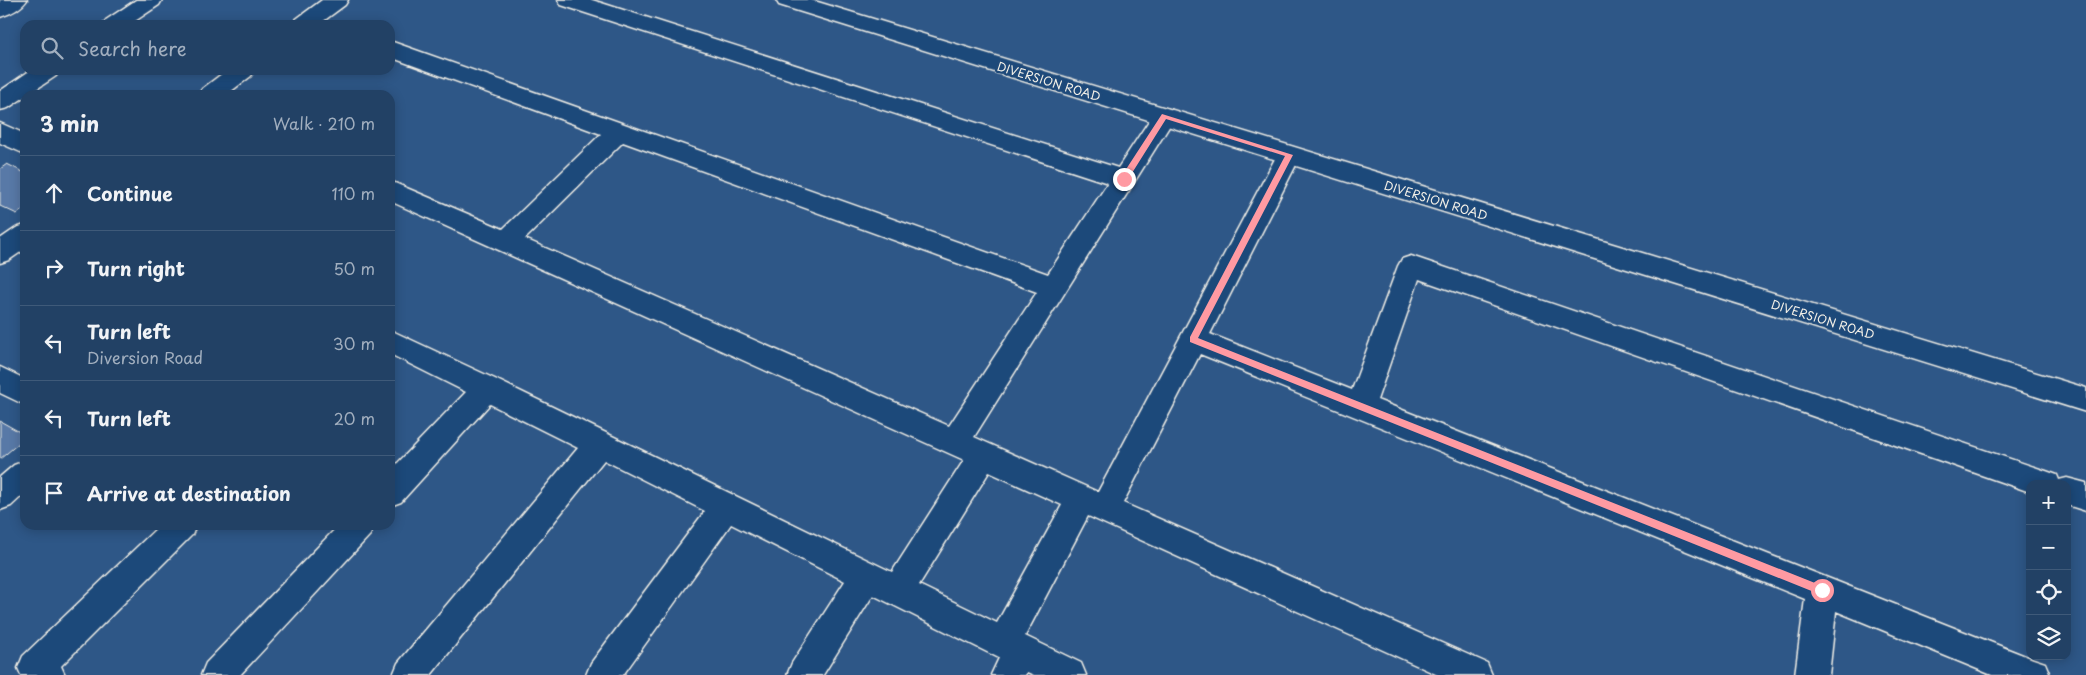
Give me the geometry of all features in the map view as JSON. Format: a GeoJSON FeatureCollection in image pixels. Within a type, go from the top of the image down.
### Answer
{"type":"FeatureCollection","features":[{"type":"Feature","properties":{"kind":"street"},"geometry":{"type":"LineString","coordinates":[[0,10],[16,0]]}},
{"type":"Feature","properties":{"kind":"street"},"geometry":{"type":"LineString","coordinates":[[121,20],[151,0]]}},
{"type":"Feature","properties":{"kind":"street"},"geometry":{"type":"LineString","coordinates":[[315,20],[336,0]]}},
{"type":"Feature","properties":{"kind":"street"},"geometry":{"type":"LineString","coordinates":[[569,0],[1124,179]]}},
{"type":"Feature","properties":{"kind":"street","name":"DIVERSION ROAD"},"geometry":{"type":"LineString","coordinates":[[786,0],[2086,400]]}},
{"type":"Feature","properties":{"kind":"street"},"geometry":{"type":"LineString","coordinates":[[395,52],[1054,287]]}},
{"type":"Feature","properties":{"kind":"street"},"geometry":{"type":"LineString","coordinates":[[0,102],[40,75]]}},
{"type":"Feature","properties":{"kind":"street"},"geometry":{"type":"LineString","coordinates":[[217,90],[237,75]]}},
{"type":"Feature","properties":{"kind":"street"},"geometry":{"type":"LineString","coordinates":[[954,443],[1164,116]]}},
{"type":"Feature","properties":{"kind":"street"},"geometry":{"type":"LineString","coordinates":[[506,242],[619,131]]}},
{"type":"Feature","properties":{"kind":"street"},"geometry":{"type":"LineString","coordinates":[[0,132],[20,142]]}},
{"type":"Feature","properties":{"kind":"street"},"geometry":{"type":"LineString","coordinates":[[1011,656],[1093,504],[1193,340],[1289,155]]}},
{"type":"Feature","properties":{"kind":"street"},"geometry":{"type":"LineString","coordinates":[[395,192],[1474,675]]}},
{"type":"Feature","properties":{"kind":"street"},"geometry":{"type":"LineString","coordinates":[[0,253],[20,238]]}},
{"type":"Feature","properties":{"kind":"street"},"geometry":{"type":"LineString","coordinates":[[1360,406],[1411,266],[2034,480]]}},
{"type":"Feature","properties":{"kind":"street"},"geometry":{"type":"LineString","coordinates":[[1193,340],[2033,675]]}},
{"type":"Feature","properties":{"kind":"street"},"geometry":{"type":"LineString","coordinates":[[395,343],[898,590],[1011,656],[1069,675]]}},
{"type":"Feature","properties":{"kind":"street"},"geometry":{"type":"LineString","coordinates":[[0,379],[20,390]]}},
{"type":"Feature","properties":{"kind":"street"},"geometry":{"type":"LineString","coordinates":[[395,487],[487,388]]}},
{"type":"Feature","properties":{"kind":"street"},"geometry":{"type":"LineString","coordinates":[[410,675],[599,444]]}},
{"type":"Feature","properties":{"kind":"street"},"geometry":{"type":"LineString","coordinates":[[898,590],[983,456]]}},
{"type":"Feature","properties":{"kind":"street"},"geometry":{"type":"LineString","coordinates":[[0,496],[20,478]]}},
{"type":"Feature","properties":{"kind":"street"},"geometry":{"type":"LineString","coordinates":[[2071,492],[2086,497]]}},
{"type":"Feature","properties":{"kind":"street"},"geometry":{"type":"LineString","coordinates":[[603,675],[726,506]]}},
{"type":"Feature","properties":{"kind":"street"},"geometry":{"type":"LineString","coordinates":[[48,675],[35,668],[175,530]]}},
{"type":"Feature","properties":{"kind":"street"},"geometry":{"type":"LineString","coordinates":[[218,675],[354,530]]}},
{"type":"Feature","properties":{"kind":"street"},"geometry":{"type":"LineString","coordinates":[[804,675],[867,575]]}},
{"type":"Feature","properties":{"kind":"street"},"geometry":{"type":"LineString","coordinates":[[1812,675],[1822,590]]}},
{"type":"Feature","properties":{"kind":"building"},"geometry":{"type":"Polygon","coordinates":[[[7,164],[20,170],[20,212],[17,214],[0,206],[0,169],[7,164]]]}},
{"type":"Feature","properties":{"kind":"building"},"geometry":{"type":"Polygon","coordinates":[[[0,421],[20,432],[20,442],[0,459],[0,421]]]}},
{"type":"Feature","properties":{"kind":"route"},"geometry":{"type":"LineString","coordinates":[[1124,179],[1164,116],[1289,155],[1193,340],[1822,590]]}}]}
